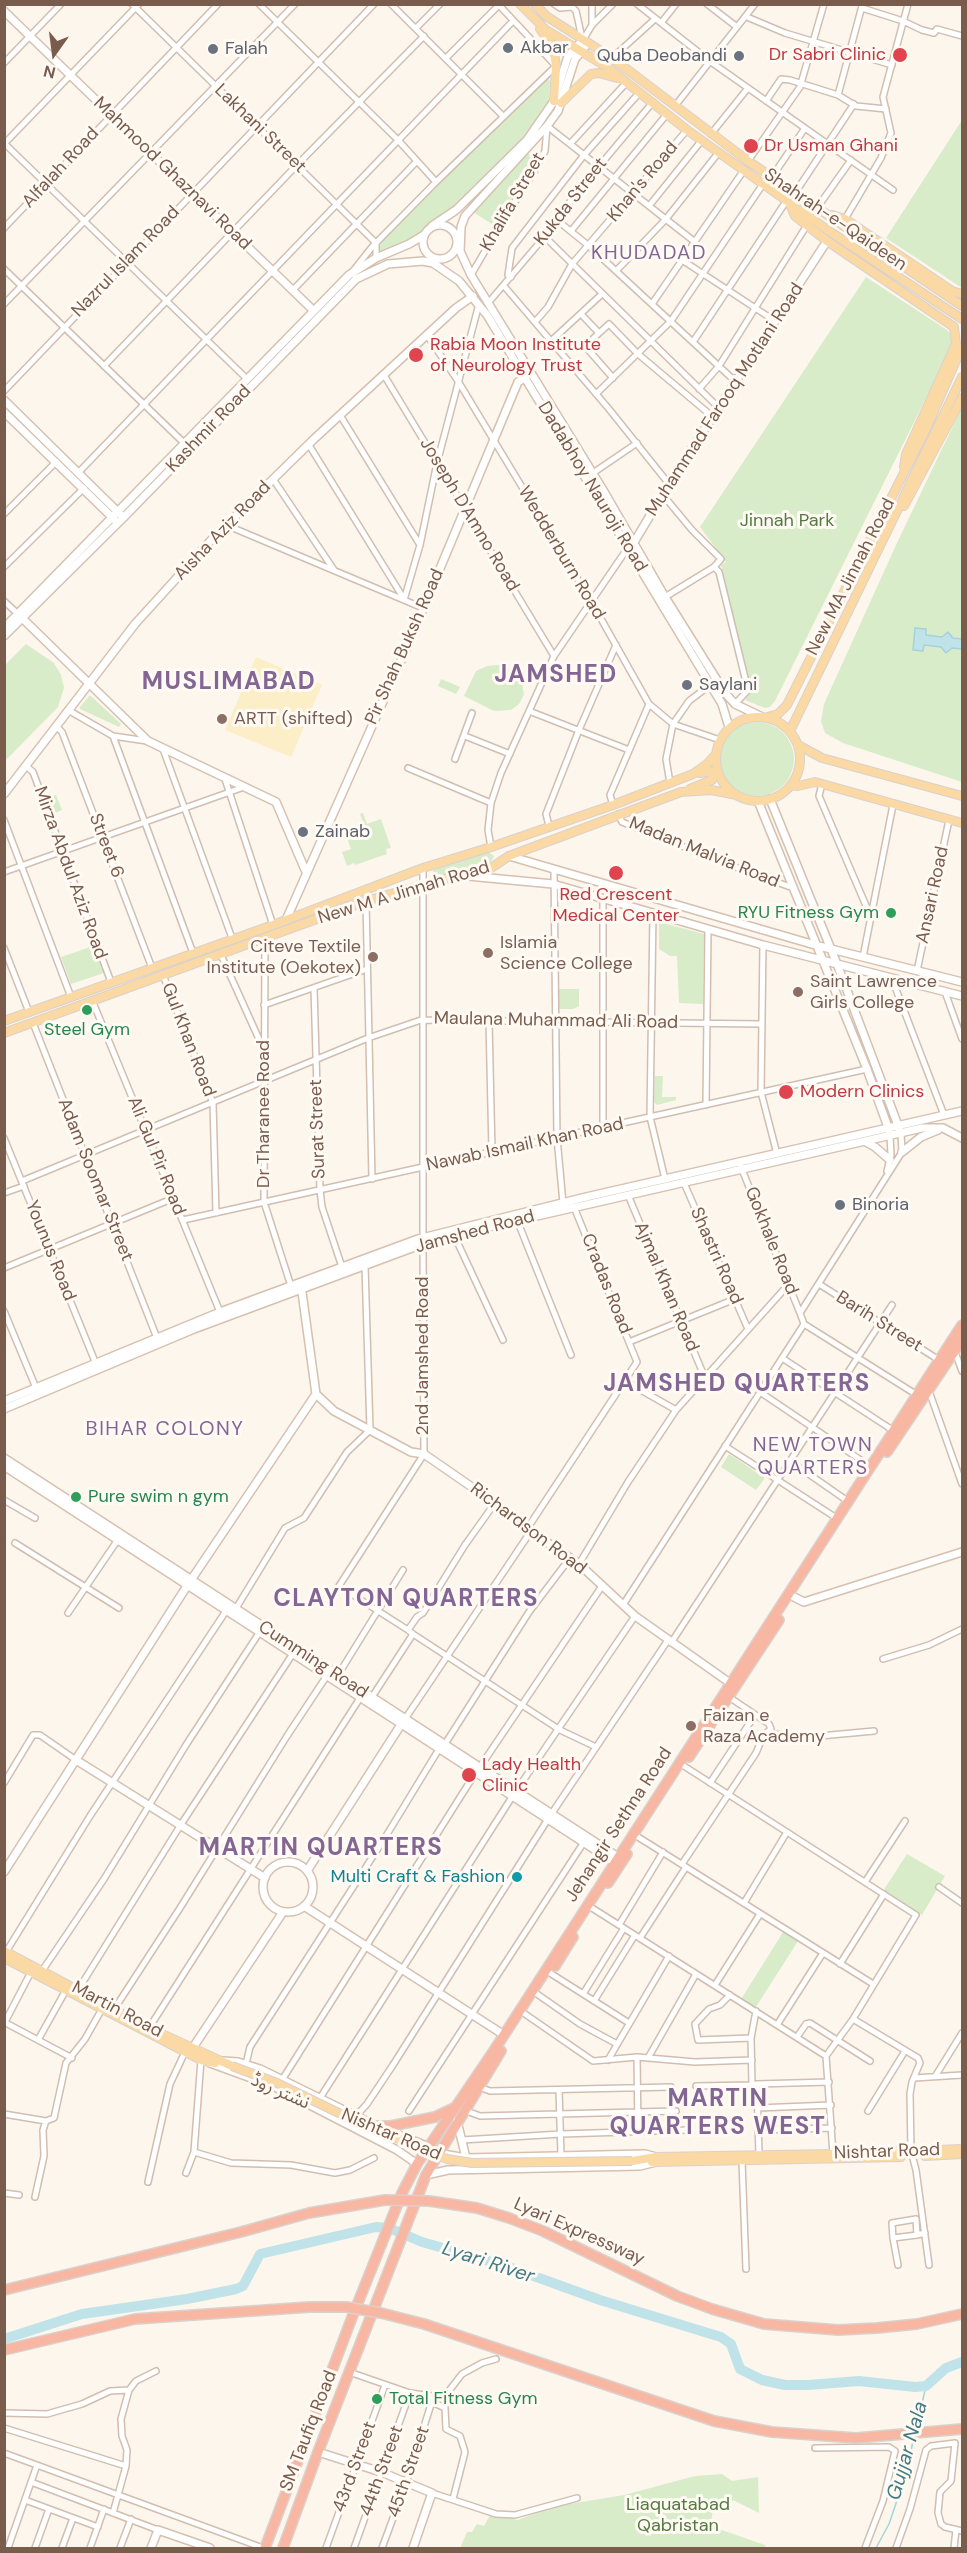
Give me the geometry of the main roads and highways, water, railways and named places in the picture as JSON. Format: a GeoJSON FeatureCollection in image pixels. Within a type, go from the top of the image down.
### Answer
{"type":"FeatureCollection","features":[{"type":"Feature","properties":{"kind":"highway","name":"Jehangir Sethna Road"},"geometry":{"type":"LineString","coordinates":[[417,2196],[437,2153],[457,2121],[460,2109],[504,2035],[619,1861],[730,1683],[963,1325]]}},
{"type":"Feature","properties":{"kind":"highway","name":"Jehangir Sethna Road"},"geometry":{"type":"LineString","coordinates":[[264,2548],[351,2320],[402,2193],[417,2164],[479,2087],[619,1861],[638,1837],[963,1340]]}},
{"type":"Feature","properties":{"kind":"highway"},"geometry":{"type":"LineString","coordinates":[[376,2126],[391,2126],[460,2109]]}},
{"type":"Feature","properties":{"kind":"highway","name":"SM Taufiq Road"},"geometry":{"type":"LineString","coordinates":[[283,2548],[417,2196]]}},
{"type":"Feature","properties":{"kind":"highway","name":"Lyari Expressway"},"geometry":{"type":"LineString","coordinates":[[4,2290],[341,2206],[368,2201],[408,2199],[460,2205],[510,2218],[543,2231],[677,2296],[764,2324],[838,2330],[917,2324],[963,2314]]}},
{"type":"Feature","properties":{"kind":"highway"},"geometry":{"type":"LineString","coordinates":[[4,2350],[135,2319],[346,2307],[424,2324],[714,2421],[772,2432],[856,2438],[963,2429]]}},
{"type":"Feature","properties":{"kind":"main road"},"geometry":{"type":"LineString","coordinates":[[520,4],[550,42],[556,66],[557,102],[591,74],[599,73],[627,82]]}},
{"type":"Feature","properties":{"kind":"main road","name":"Shahrah-e-Qaideen"},"geometry":{"type":"LineString","coordinates":[[535,4],[546,16],[612,58],[748,161],[963,306]]}},
{"type":"Feature","properties":{"kind":"main road","name":"Shahrah-e-Qaideen"},"geometry":{"type":"LineString","coordinates":[[529,14],[546,30],[627,82],[687,130],[832,233],[963,319]]}},
{"type":"Feature","properties":{"kind":"main road"},"geometry":{"type":"LineString","coordinates":[[788,201],[795,216],[827,241],[950,323],[956,334],[956,344],[950,360],[906,454],[901,480]]}},
{"type":"Feature","properties":{"kind":"main road"},"geometry":{"type":"LineString","coordinates":[[817,208],[845,219],[952,291],[963,294]]}},
{"type":"Feature","properties":{"kind":"main road","name":"New MA Jinnah Road"},"geometry":{"type":"LineString","coordinates":[[764,717],[778,714],[787,705],[901,480],[963,347]]}},
{"type":"Feature","properties":{"kind":"main road"},"geometry":{"type":"LineString","coordinates":[[790,730],[963,377]]}},
{"type":"Feature","properties":{"kind":"main road"},"geometry":{"type":"LineString","coordinates":[[884,538],[913,493],[963,399]]}},
{"type":"Feature","properties":{"kind":"main road"},"geometry":{"type":"LineString","coordinates":[[764,717],[790,730],[798,745],[800,766],[791,785],[782,794],[758,801],[737,795],[720,778],[716,754],[720,740],[729,727],[744,719],[764,717]]}},
{"type":"Feature","properties":{"kind":"main road"},"geometry":{"type":"LineString","coordinates":[[798,745],[822,758],[963,796]]}},
{"type":"Feature","properties":{"kind":"main road","name":"New M A Jinnah Road"},"geometry":{"type":"LineString","coordinates":[[4,1021],[273,925],[423,868],[613,805],[693,774],[716,754]]}},
{"type":"Feature","properties":{"kind":"main road"},"geometry":{"type":"LineString","coordinates":[[688,790],[709,781],[714,776],[710,771],[693,774]]}},
{"type":"Feature","properties":{"kind":"main road"},"geometry":{"type":"LineString","coordinates":[[791,785],[798,786],[815,782],[963,824]]}},
{"type":"Feature","properties":{"kind":"main road","name":"New M A Jinnah Road"},"geometry":{"type":"LineString","coordinates":[[4,1033],[366,901],[491,868],[509,856],[688,790],[719,790],[737,795]]}},
{"type":"Feature","properties":{"kind":"main road"},"geometry":{"type":"LineString","coordinates":[[5,1953],[31,1972],[188,2050],[201,2060],[232,2066]]}},
{"type":"Feature","properties":{"kind":"main road","name":"Martin Road"},"geometry":{"type":"LineString","coordinates":[[5,1953],[115,2008],[188,2050],[232,2066]]}},
{"type":"Feature","properties":{"kind":"main road","name":"Nishtar Road"},"geometry":{"type":"LineString","coordinates":[[232,2066],[277,2083],[399,2141],[447,2159],[472,2163],[632,2161],[759,2155],[963,2154]]}},
{"type":"Feature","properties":{"kind":"main road","name":"Nishtar Road"},"geometry":{"type":"LineString","coordinates":[[655,2159],[742,2162],[912,2154],[963,2149]]}},
{"type":"Feature","properties":{"kind":"water"},"geometry":{"type":"Polygon","coordinates":[[[915,628],[926,629],[926,635],[942,637],[948,632],[953,638],[962,639],[962,649],[952,648],[946,653],[941,647],[924,645],[923,651],[913,650],[915,628]]]}},
{"type":"Feature","properties":{"kind":"waterway","name":"Lyari River"},"geometry":{"type":"LineString","coordinates":[[4,2339],[82,2314],[187,2299],[236,2289],[243,2286],[260,2254],[376,2227],[389,2228],[422,2242],[506,2266],[600,2300],[721,2337],[731,2344],[740,2369],[762,2380],[785,2385],[859,2381],[915,2387],[926,2386],[946,2368],[962,2362]]}},
{"type":"Feature","properties":{"kind":"waterway","name":"Gujjar Nala"},"geometry":{"type":"LineString","coordinates":[[916,2429],[926,2386]]}},
{"type":"Feature","properties":{"kind":"waterway","name":"Gujjar Nala"},"geometry":{"type":"LineString","coordinates":[[876,2548],[889,2524],[907,2471],[914,2436]]}},
{"type":"Feature","properties":{"kind":"place","name":"Akbar"},"geometry":{"type":"Point","coordinates":[508,48]}},
{"type":"Feature","properties":{"kind":"place","name":"Falah"},"geometry":{"type":"Point","coordinates":[213,49]}},
{"type":"Feature","properties":{"kind":"place","name":"Dr Sabri Clinic"},"geometry":{"type":"Point","coordinates":[900,55]}},
{"type":"Feature","properties":{"kind":"place","name":"Quba Deobandi"},"geometry":{"type":"Point","coordinates":[739,56]}},
{"type":"Feature","properties":{"kind":"place","name":"Dr Usman Ghani"},"geometry":{"type":"Point","coordinates":[751,146]}},
{"type":"Feature","properties":{"kind":"place","name":"Rabia Moon Institute of Neurology Trust"},"geometry":{"type":"Point","coordinates":[416,355]}},
{"type":"Feature","properties":{"kind":"place","name":"Saylani"},"geometry":{"type":"Point","coordinates":[687,685]}},
{"type":"Feature","properties":{"kind":"place","name":"ARTT (shifted)"},"geometry":{"type":"Point","coordinates":[222,719]}},
{"type":"Feature","properties":{"kind":"place","name":"Zainab"},"geometry":{"type":"Point","coordinates":[303,832]}},
{"type":"Feature","properties":{"kind":"place","name":"Red Crescent Medical Center"},"geometry":{"type":"Point","coordinates":[616,873]}},
{"type":"Feature","properties":{"kind":"place","name":"RYU Fitness Gym"},"geometry":{"type":"Point","coordinates":[891,913]}},
{"type":"Feature","properties":{"kind":"place","name":"Islamia Science College"},"geometry":{"type":"Point","coordinates":[488,953]}},
{"type":"Feature","properties":{"kind":"place","name":"Citeve Textile Institute (Oekotex)"},"geometry":{"type":"Point","coordinates":[373,957]}},
{"type":"Feature","properties":{"kind":"place","name":"Saint Lawrence Girls College"},"geometry":{"type":"Point","coordinates":[798,992]}},
{"type":"Feature","properties":{"kind":"place","name":"Steel Gym"},"geometry":{"type":"Point","coordinates":[87,1010]}},
{"type":"Feature","properties":{"kind":"place","name":"Modern Clinics"},"geometry":{"type":"Point","coordinates":[786,1092]}},
{"type":"Feature","properties":{"kind":"place","name":"Binoria"},"geometry":{"type":"Point","coordinates":[840,1205]}},
{"type":"Feature","properties":{"kind":"place","name":"Pure swim n gym"},"geometry":{"type":"Point","coordinates":[76,1497]}},
{"type":"Feature","properties":{"kind":"place","name":"Faizan e Raza Academy"},"geometry":{"type":"Point","coordinates":[691,1726]}},
{"type":"Feature","properties":{"kind":"place","name":"Lady Health Clinic"},"geometry":{"type":"Point","coordinates":[469,1775]}},
{"type":"Feature","properties":{"kind":"place","name":"Multi Craft & Fashion"},"geometry":{"type":"Point","coordinates":[517,1877]}},
{"type":"Feature","properties":{"kind":"place","name":"Total Fitness Gym"},"geometry":{"type":"Point","coordinates":[377,2399]}},
{"type":"Feature","properties":{"kind":"district","name":"KHUDADAD"},"geometry":{"type":"Point","coordinates":[649,254]}},
{"type":"Feature","properties":{"kind":"district","name":"JAMSHED"},"geometry":{"type":"Point","coordinates":[556,676]}},
{"type":"Feature","properties":{"kind":"district","name":"MUSLIMABAD"},"geometry":{"type":"Point","coordinates":[229,683]}},
{"type":"Feature","properties":{"kind":"district","name":"JAMSHED QUARTERS"},"geometry":{"type":"Point","coordinates":[737,1385]}},
{"type":"Feature","properties":{"kind":"district","name":"BIHAR COLONY"},"geometry":{"type":"Point","coordinates":[165,1430]}},
{"type":"Feature","properties":{"kind":"district","name":"NEW TOWN QUARTERS"},"geometry":{"type":"Point","coordinates":[813,1458]}},
{"type":"Feature","properties":{"kind":"district","name":"CLAYTON QUARTERS"},"geometry":{"type":"Point","coordinates":[406,1600]}},
{"type":"Feature","properties":{"kind":"district","name":"MARTIN QUARTERS"},"geometry":{"type":"Point","coordinates":[321,1849]}},
{"type":"Feature","properties":{"kind":"district","name":"MARTIN QUARTERS WEST"},"geometry":{"type":"Point","coordinates":[718,2114]}},
{"type":"Feature","properties":{"kind":"park label","name":"Jinnah Park"},"geometry":{"type":"Point","coordinates":[787,521]}},
{"type":"Feature","properties":{"kind":"park label","name":"Liaquatabad Qabristan"},"geometry":{"type":"Point","coordinates":[678,2515]}}]}
